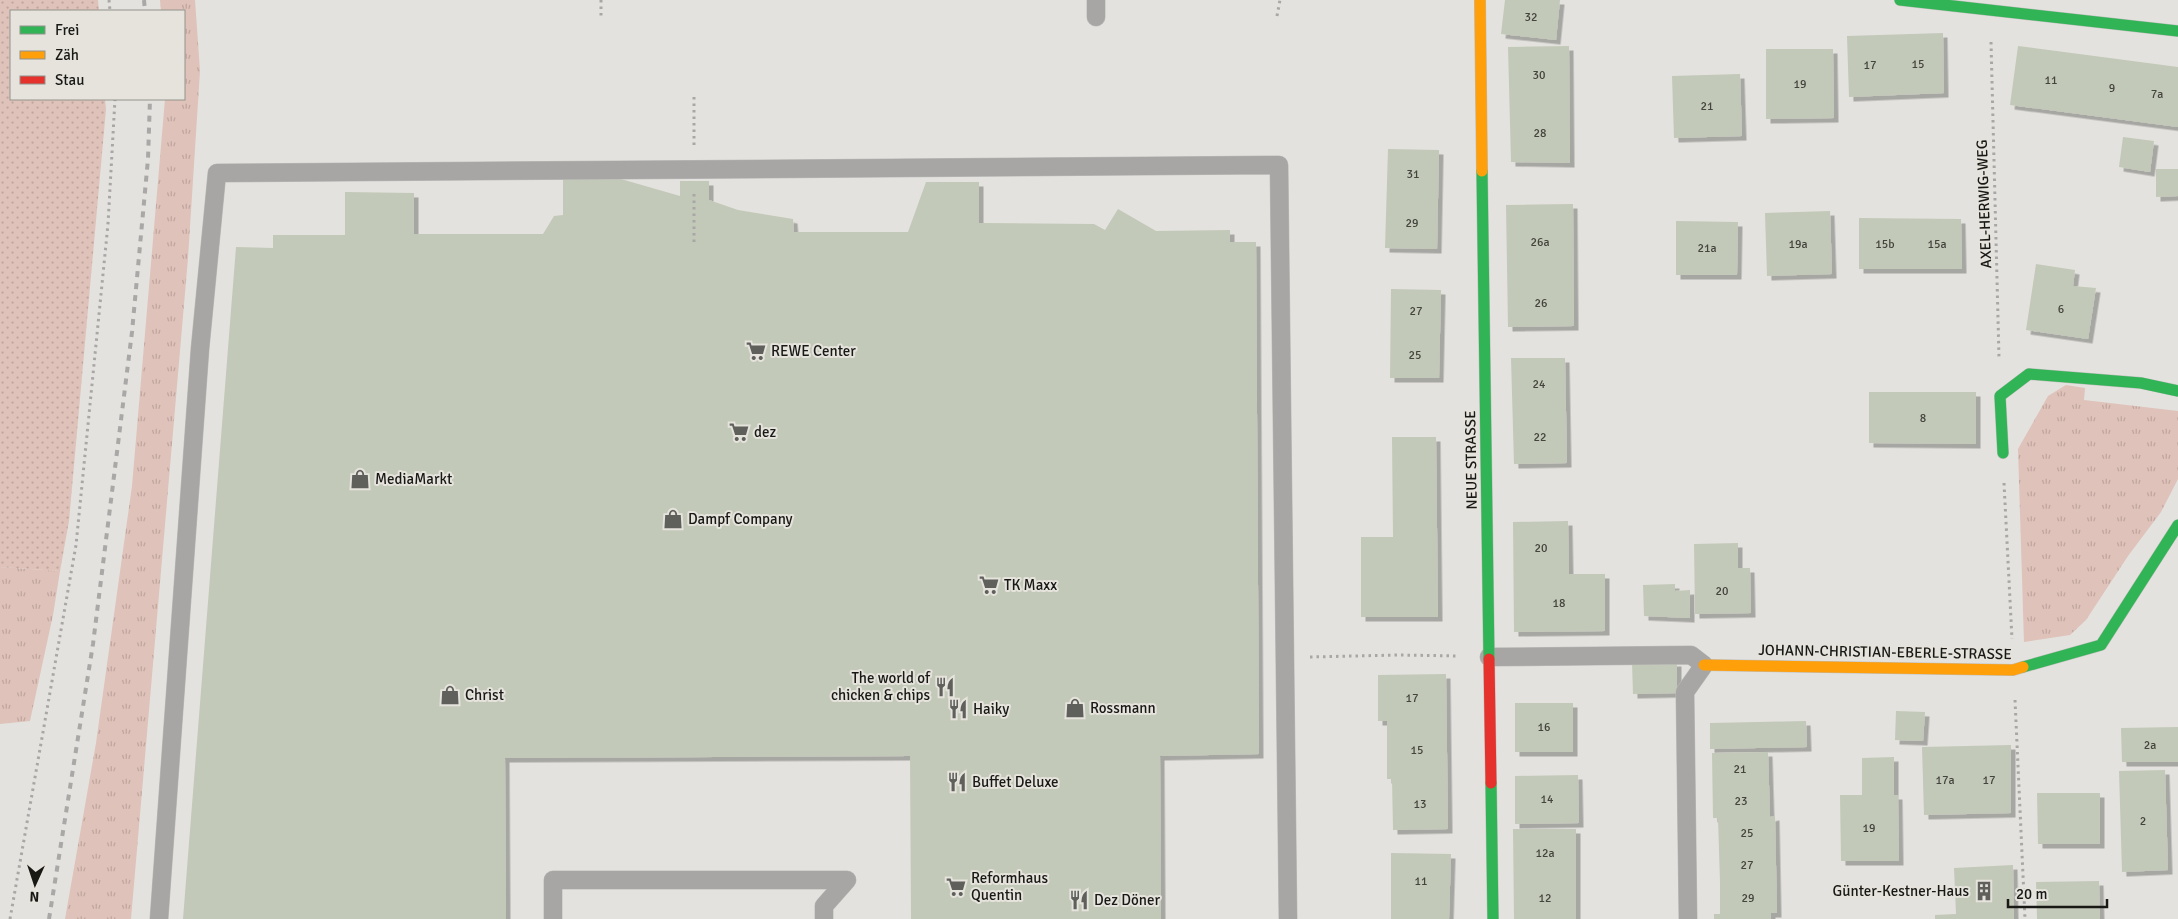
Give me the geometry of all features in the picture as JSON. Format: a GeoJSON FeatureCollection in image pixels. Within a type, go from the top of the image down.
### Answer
{"type":"FeatureCollection","features":[{"type":"Feature","properties":{"kind":"street","name":"NEUE STRASSE"},"geometry":{"type":"LineString","coordinates":[[1480,0],[1493,919]]}},
{"type":"Feature","properties":{"kind":"street"},"geometry":{"type":"LineString","coordinates":[[1900,0],[2178,31]]}},
{"type":"Feature","properties":{"kind":"street"},"geometry":{"type":"LineString","coordinates":[[2003,452],[2000,396],[2029,374],[2141,384],[2178,391]]}},
{"type":"Feature","properties":{"kind":"street","name":"JOHANN-CHRISTIAN-EBERLE-STRASSE"},"geometry":{"type":"LineString","coordinates":[[1704,664],[2013,670],[2101,645],[2178,525]]}},
{"type":"Feature","properties":{"kind":"lane"},"geometry":{"type":"LineString","coordinates":[[159,919],[200,349],[217,174],[1279,165],[1288,919]]}},
{"type":"Feature","properties":{"kind":"lane"},"geometry":{"type":"LineString","coordinates":[[1489,657],[1691,654],[1704,664],[1685,692],[1688,919]]}},
{"type":"Feature","properties":{"kind":"lane"},"geometry":{"type":"LineString","coordinates":[[553,919],[553,880],[848,880],[824,906],[824,919]]}},
{"type":"Feature","properties":{"kind":"path"},"geometry":{"type":"LineString","coordinates":[[601,0],[601,19]]}},
{"type":"Feature","properties":{"kind":"path"},"geometry":{"type":"LineString","coordinates":[[1277,16],[1280,0]]}},
{"type":"Feature","properties":{"kind":"path","name":"AXEL-HERWIG-WEG"},"geometry":{"type":"LineString","coordinates":[[1990,11],[2000,396]]}},
{"type":"Feature","properties":{"kind":"path"},"geometry":{"type":"LineString","coordinates":[[10,919],[76,545],[108,224],[114,100]]}},
{"type":"Feature","properties":{"kind":"path"},"geometry":{"type":"LineString","coordinates":[[1286,656],[1398,654],[1489,657]]}},
{"type":"Feature","properties":{"kind":"green space"},"geometry":{"type":"Polygon","coordinates":[[[0,0],[98,0],[99,10],[10,10],[10,100],[105,100],[106,109],[69,521],[60,571],[0,567],[0,0]]]}},
{"type":"Feature","properties":{"kind":"green space"},"geometry":{"type":"Polygon","coordinates":[[[160,0],[195,0],[200,71],[188,258],[131,919],[65,919],[96,743],[132,486],[165,100],[185,100],[185,10],[161,10],[160,0]]]}},
{"type":"Feature","properties":{"kind":"green space"},"geometry":{"type":"Polygon","coordinates":[[[2066,385],[2085,388],[2084,400],[2178,411],[2178,479],[2161,512],[2128,556],[2086,620],[2070,635],[2024,642],[2018,449],[2048,396],[2066,385]]]}},
{"type":"Feature","properties":{"kind":"green space"},"geometry":{"type":"Polygon","coordinates":[[[0,567],[60,571],[53,615],[30,721],[0,724],[0,567]]]}},
{"type":"Feature","properties":{"kind":"building"},"geometry":{"type":"Polygon","coordinates":[[[1505,0],[1560,0],[1556,40],[1501,34],[1505,0]]]}},
{"type":"Feature","properties":{"kind":"building"},"geometry":{"type":"Polygon","coordinates":[[[1943,33],[1944,93],[1849,97],[1847,36],[1943,33]]]}},
{"type":"Feature","properties":{"kind":"building"},"geometry":{"type":"Polygon","coordinates":[[[1569,46],[1570,163],[1511,162],[1508,47],[1569,46]]]}},
{"type":"Feature","properties":{"kind":"building"},"geometry":{"type":"Polygon","coordinates":[[[2018,46],[2178,67],[2178,127],[2010,105],[2018,46]]]}},
{"type":"Feature","properties":{"kind":"building"},"geometry":{"type":"Polygon","coordinates":[[[1766,49],[1833,49],[1834,118],[1766,119],[1766,49]]]}},
{"type":"Feature","properties":{"kind":"building"},"geometry":{"type":"Polygon","coordinates":[[[1740,74],[1742,136],[1674,138],[1672,76],[1740,74]]]}},
{"type":"Feature","properties":{"kind":"building"},"geometry":{"type":"Polygon","coordinates":[[[2123,137],[2154,141],[2150,172],[2119,167],[2123,137]]]}},
{"type":"Feature","properties":{"kind":"building"},"geometry":{"type":"Polygon","coordinates":[[[1388,149],[1439,150],[1437,249],[1385,248],[1388,149]]]}},
{"type":"Feature","properties":{"kind":"building"},"geometry":{"type":"Polygon","coordinates":[[[2156,169],[2178,169],[2178,196],[2156,197],[2156,169]]]}},
{"type":"Feature","properties":{"kind":"building","name":"dez"},"geometry":{"type":"Polygon","coordinates":[[[563,174],[614,177],[680,196],[680,181],[709,181],[709,200],[738,210],[793,219],[794,232],[908,232],[926,182],[979,182],[979,223],[1094,224],[1105,230],[1118,209],[1156,231],[1230,230],[1230,242],[1256,242],[1259,754],[1160,756],[1161,919],[911,919],[910,756],[505,758],[506,919],[183,919],[236,247],[273,248],[273,235],[345,235],[345,192],[414,193],[414,234],[543,234],[554,216],[563,215],[563,174]]]}},
{"type":"Feature","properties":{"kind":"building"},"geometry":{"type":"Polygon","coordinates":[[[1573,204],[1574,326],[1508,327],[1506,205],[1573,204]]]}},
{"type":"Feature","properties":{"kind":"building"},"geometry":{"type":"Polygon","coordinates":[[[1830,211],[1832,274],[1767,276],[1765,213],[1830,211]]]}},
{"type":"Feature","properties":{"kind":"building"},"geometry":{"type":"Polygon","coordinates":[[[1859,218],[1961,219],[1962,269],[1859,269],[1859,218]]]}},
{"type":"Feature","properties":{"kind":"building"},"geometry":{"type":"Polygon","coordinates":[[[1676,221],[1738,222],[1737,275],[1676,275],[1676,221]]]}},
{"type":"Feature","properties":{"kind":"building"},"geometry":{"type":"Polygon","coordinates":[[[2036,264],[2075,270],[2073,286],[2096,288],[2088,339],[2026,330],[2036,264]]]}},
{"type":"Feature","properties":{"kind":"building"},"geometry":{"type":"Polygon","coordinates":[[[1391,289],[1441,290],[1439,378],[1390,378],[1391,289]]]}},
{"type":"Feature","properties":{"kind":"building"},"geometry":{"type":"Polygon","coordinates":[[[1511,358],[1565,358],[1567,463],[1514,464],[1511,358]]]}},
{"type":"Feature","properties":{"kind":"building"},"geometry":{"type":"Polygon","coordinates":[[[1869,392],[1976,392],[1976,444],[1869,443],[1869,392]]]}},
{"type":"Feature","properties":{"kind":"building"},"geometry":{"type":"Polygon","coordinates":[[[1392,437],[1436,437],[1438,617],[1361,617],[1361,537],[1393,537],[1392,437]]]}},
{"type":"Feature","properties":{"kind":"building"},"geometry":{"type":"Polygon","coordinates":[[[1568,521],[1569,574],[1605,574],[1605,631],[1514,632],[1513,522],[1568,521]]]}},
{"type":"Feature","properties":{"kind":"building"},"geometry":{"type":"Polygon","coordinates":[[[1738,543],[1738,568],[1750,568],[1751,613],[1695,614],[1694,544],[1738,543]]]}},
{"type":"Feature","properties":{"kind":"building"},"geometry":{"type":"Polygon","coordinates":[[[1675,584],[1675,591],[1690,590],[1690,618],[1644,616],[1643,585],[1675,584]]]}},
{"type":"Feature","properties":{"kind":"building"},"geometry":{"type":"Polygon","coordinates":[[[1677,662],[1677,693],[1633,694],[1632,663],[1677,662]]]}},
{"type":"Feature","properties":{"kind":"building"},"geometry":{"type":"Polygon","coordinates":[[[1446,674],[1448,829],[1393,830],[1392,779],[1387,779],[1387,721],[1378,721],[1378,675],[1446,674]]]}},
{"type":"Feature","properties":{"kind":"building"},"geometry":{"type":"Polygon","coordinates":[[[1515,703],[1573,703],[1573,752],[1515,752],[1515,703]]]}},
{"type":"Feature","properties":{"kind":"building"},"geometry":{"type":"Polygon","coordinates":[[[1896,711],[1925,712],[1923,741],[1895,740],[1896,711]]]}},
{"type":"Feature","properties":{"kind":"building"},"geometry":{"type":"Polygon","coordinates":[[[1806,721],[1807,747],[1710,749],[1710,723],[1806,721]]]}},
{"type":"Feature","properties":{"kind":"building"},"geometry":{"type":"Polygon","coordinates":[[[2178,727],[2178,762],[2122,762],[2121,728],[2178,727]]]}},
{"type":"Feature","properties":{"kind":"building"},"geometry":{"type":"Polygon","coordinates":[[[2011,745],[2011,813],[1924,815],[1922,747],[2011,745]]]}},
{"type":"Feature","properties":{"kind":"building"},"geometry":{"type":"Polygon","coordinates":[[[1768,752],[1770,817],[1775,816],[1777,913],[1771,913],[1771,919],[1714,919],[1714,914],[1720,914],[1720,882],[1718,818],[1713,818],[1712,753],[1768,752]]]}},
{"type":"Feature","properties":{"kind":"building"},"geometry":{"type":"Polygon","coordinates":[[[1894,757],[1894,795],[1898,795],[1899,861],[1841,861],[1840,795],[1862,795],[1862,758],[1894,757]]]}},
{"type":"Feature","properties":{"kind":"building"},"geometry":{"type":"Polygon","coordinates":[[[2165,770],[2168,870],[2122,872],[2119,771],[2165,770]]]}},
{"type":"Feature","properties":{"kind":"building"},"geometry":{"type":"Polygon","coordinates":[[[1578,775],[1579,823],[1515,824],[1515,776],[1578,775]]]}},
{"type":"Feature","properties":{"kind":"building"},"geometry":{"type":"Polygon","coordinates":[[[2037,793],[2100,793],[2100,844],[2038,844],[2037,793]]]}},
{"type":"Feature","properties":{"kind":"building"},"geometry":{"type":"Polygon","coordinates":[[[1513,829],[1576,829],[1576,919],[1514,919],[1513,829]]]}},
{"type":"Feature","properties":{"kind":"building"},"geometry":{"type":"Polygon","coordinates":[[[1391,853],[1451,854],[1449,919],[1391,919],[1391,853]]]}},
{"type":"Feature","properties":{"kind":"building","name":"Günter-Kestner-Haus"},"geometry":{"type":"Polygon","coordinates":[[[2013,865],[2014,919],[1935,919],[1935,915],[1956,914],[1954,868],[2013,865]]]}},
{"type":"Feature","properties":{"kind":"building"},"geometry":{"type":"Polygon","coordinates":[[[2099,881],[2100,919],[2037,919],[2036,882],[2099,881]]]}},
{"type":"Feature","properties":{"kind":"railway"},"geometry":{"type":"LineString","coordinates":[[144,0],[145,10]]}},
{"type":"Feature","properties":{"kind":"railway"},"geometry":{"type":"LineString","coordinates":[[49,919],[93,644],[132,332],[148,159],[150,100]]}},
{"type":"Feature","properties":{"kind":"traffic: fast"},"geometry":{"type":"LineString","coordinates":[[1900,0],[2178,31]]}},
{"type":"Feature","properties":{"kind":"traffic: fast"},"geometry":{"type":"LineString","coordinates":[[1482,171],[1489,659]]}},
{"type":"Feature","properties":{"kind":"traffic: fast"},"geometry":{"type":"LineString","coordinates":[[2003,453],[2000,396],[2029,374],[2141,383],[2178,391]]}},
{"type":"Feature","properties":{"kind":"traffic: fast"},"geometry":{"type":"LineString","coordinates":[[2023,667],[2101,645],[2178,525]]}},
{"type":"Feature","properties":{"kind":"traffic: fast"},"geometry":{"type":"LineString","coordinates":[[1491,783],[1493,919]]}},
{"type":"Feature","properties":{"kind":"traffic: slow"},"geometry":{"type":"LineString","coordinates":[[1480,0],[1482,171]]}},
{"type":"Feature","properties":{"kind":"traffic: slow"},"geometry":{"type":"LineString","coordinates":[[1704,665],[2013,670],[2023,667]]}},
{"type":"Feature","properties":{"kind":"traffic: jam"},"geometry":{"type":"LineString","coordinates":[[1489,659],[1491,783]]}},
{"type":"Feature","properties":{"kind":"place","name":"REWE Center"},"geometry":{"type":"Point","coordinates":[756,351]}},
{"type":"Feature","properties":{"kind":"place","name":"dez"},"geometry":{"type":"Point","coordinates":[739,432]}},
{"type":"Feature","properties":{"kind":"place","name":"MediaMarkt"},"geometry":{"type":"Point","coordinates":[360,479]}},
{"type":"Feature","properties":{"kind":"place","name":"Dampf Company"},"geometry":{"type":"Point","coordinates":[673,519]}},
{"type":"Feature","properties":{"kind":"place","name":"TK Maxx"},"geometry":{"type":"Point","coordinates":[989,585]}},
{"type":"Feature","properties":{"kind":"place","name":"The world of chicken & chips"},"geometry":{"type":"Point","coordinates":[945,687]}},
{"type":"Feature","properties":{"kind":"place","name":"Christ"},"geometry":{"type":"Point","coordinates":[450,695]}},
{"type":"Feature","properties":{"kind":"place","name":"Rossmann"},"geometry":{"type":"Point","coordinates":[1075,708]}},
{"type":"Feature","properties":{"kind":"place","name":"Haiky"},"geometry":{"type":"Point","coordinates":[958,709]}},
{"type":"Feature","properties":{"kind":"place","name":"Buffet Deluxe"},"geometry":{"type":"Point","coordinates":[957,782]}},
{"type":"Feature","properties":{"kind":"place","name":"Reformhaus Quentin"},"geometry":{"type":"Point","coordinates":[956,887]}},
{"type":"Feature","properties":{"kind":"place","name":"Günter-Kestner-Haus"},"geometry":{"type":"Point","coordinates":[1984,891]}},
{"type":"Feature","properties":{"kind":"place","name":"Dez Döner"},"geometry":{"type":"Point","coordinates":[1079,900]}}]}
